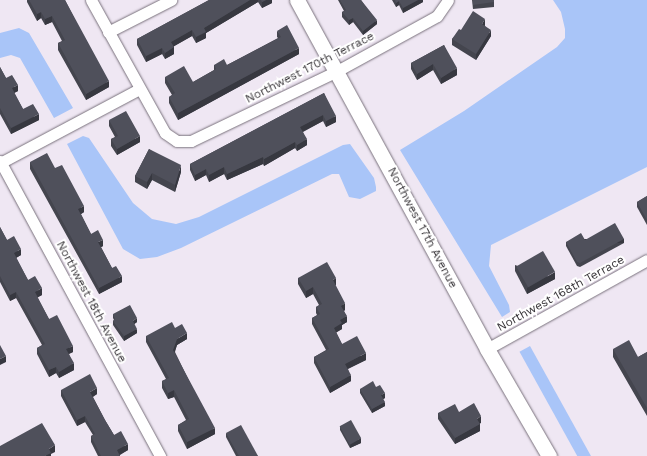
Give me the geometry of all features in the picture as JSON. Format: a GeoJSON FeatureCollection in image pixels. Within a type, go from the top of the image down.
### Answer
{"type":"FeatureCollection","features":[{"type":"Feature","properties":{"kind":"street"},"geometry":{"type":"LineString","coordinates":[[0,162],[139,89],[91,0]]}},
{"type":"Feature","properties":{"kind":"street"},"geometry":{"type":"LineString","coordinates":[[108,32],[171,0]]}},
{"type":"Feature","properties":{"kind":"street","name":"Northwest 17th Avenue"},"geometry":{"type":"LineString","coordinates":[[297,0],[487,349],[549,456]]}},
{"type":"Feature","properties":{"kind":"street","name":"Northwest 170th Terrace"},"geometry":{"type":"LineString","coordinates":[[139,89],[165,133],[177,141],[191,141],[337,71],[437,16],[448,1]]}},
{"type":"Feature","properties":{"kind":"street","name":"Northwest 18th Avenue"},"geometry":{"type":"LineString","coordinates":[[0,162],[160,456]]}},
{"type":"Feature","properties":{"kind":"street","name":"Northwest 168th Terrace"},"geometry":{"type":"LineString","coordinates":[[487,349],[647,260]]}},
{"type":"Feature","properties":{"kind":"water"},"geometry":{"type":"Polygon","coordinates":[[[553,0],[647,0],[647,167],[491,245],[489,266],[509,305],[510,312],[502,317],[400,150],[464,111],[557,47],[565,38],[565,29],[561,12],[553,0]]]}},
{"type":"Feature","properties":{"kind":"water"},"geometry":{"type":"Polygon","coordinates":[[[19,28],[29,33],[73,108],[54,118],[20,58],[11,55],[0,58],[0,33],[19,28]]]}},
{"type":"Feature","properties":{"kind":"water"},"geometry":{"type":"Polygon","coordinates":[[[83,136],[89,138],[133,203],[152,219],[176,224],[199,217],[343,145],[350,144],[374,178],[376,191],[360,199],[349,197],[339,174],[332,174],[181,248],[157,257],[140,259],[123,249],[67,144],[83,136]]]}},
{"type":"Feature","properties":{"kind":"water"},"geometry":{"type":"Polygon","coordinates":[[[530,346],[591,456],[577,456],[520,352],[530,346]]]}},
{"type":"Feature","properties":{"kind":"building"},"geometry":{"type":"Polygon","coordinates":[[[29,0],[65,0],[109,81],[86,94],[58,43],[65,40],[52,16],[45,19],[41,12],[37,14],[29,0]]]}},
{"type":"Feature","properties":{"kind":"building"},"geometry":{"type":"Polygon","coordinates":[[[209,0],[250,0],[204,28],[206,32],[196,37],[192,30],[171,42],[174,47],[165,53],[162,48],[146,56],[137,39],[209,0]]]}},
{"type":"Feature","properties":{"kind":"building"},"geometry":{"type":"Polygon","coordinates":[[[340,0],[361,0],[377,20],[363,31],[353,18],[349,20],[342,12],[346,10],[340,0]]]}},
{"type":"Feature","properties":{"kind":"building"},"geometry":{"type":"Polygon","coordinates":[[[395,0],[418,0],[403,8],[399,1],[396,3],[395,0]]]}},
{"type":"Feature","properties":{"kind":"building"},"geometry":{"type":"Polygon","coordinates":[[[473,0],[494,0],[494,2],[473,5],[473,0]]]}},
{"type":"Feature","properties":{"kind":"building"},"geometry":{"type":"Polygon","coordinates":[[[473,11],[485,19],[482,24],[491,30],[476,54],[452,39],[459,29],[461,30],[473,11]]]}},
{"type":"Feature","properties":{"kind":"building"},"geometry":{"type":"Polygon","coordinates":[[[287,25],[299,48],[178,113],[169,97],[175,93],[165,77],[184,66],[193,82],[216,69],[214,65],[224,59],[227,65],[281,37],[277,31],[287,25]]]}},
{"type":"Feature","properties":{"kind":"building"},"geometry":{"type":"Polygon","coordinates":[[[444,45],[457,68],[441,78],[433,64],[417,74],[411,63],[444,45]]]}},
{"type":"Feature","properties":{"kind":"building"},"geometry":{"type":"Polygon","coordinates":[[[0,67],[6,78],[12,75],[18,85],[12,88],[23,109],[33,104],[39,114],[11,128],[0,108],[0,67]]]}},
{"type":"Feature","properties":{"kind":"building"},"geometry":{"type":"Polygon","coordinates":[[[324,93],[336,116],[326,121],[323,115],[300,127],[307,139],[297,145],[295,142],[264,159],[263,157],[227,174],[224,167],[209,175],[206,169],[195,175],[190,164],[324,93]]]}},
{"type":"Feature","properties":{"kind":"building"},"geometry":{"type":"Polygon","coordinates":[[[126,111],[140,136],[117,149],[111,139],[118,136],[109,120],[126,111]]]}},
{"type":"Feature","properties":{"kind":"building"},"geometry":{"type":"Polygon","coordinates":[[[149,149],[181,165],[175,185],[152,173],[147,182],[135,176],[149,149]]]}},
{"type":"Feature","properties":{"kind":"building"},"geometry":{"type":"Polygon","coordinates":[[[47,153],[55,168],[62,165],[84,206],[78,209],[91,234],[98,230],[103,240],[98,242],[112,268],[116,266],[122,276],[99,288],[30,162],[47,153]]]}},
{"type":"Feature","properties":{"kind":"building"},"geometry":{"type":"Polygon","coordinates":[[[647,196],[647,220],[637,202],[647,196]]]}},
{"type":"Feature","properties":{"kind":"building"},"geometry":{"type":"Polygon","coordinates":[[[615,223],[624,239],[580,263],[577,262],[566,242],[581,233],[585,240],[615,223]]]}},
{"type":"Feature","properties":{"kind":"building"},"geometry":{"type":"Polygon","coordinates":[[[0,227],[7,240],[14,236],[21,249],[14,253],[28,280],[35,276],[42,288],[35,292],[49,319],[57,315],[73,346],[66,349],[74,363],[59,372],[56,367],[49,370],[37,348],[45,344],[16,292],[10,295],[0,276],[0,227]]]}},
{"type":"Feature","properties":{"kind":"building"},"geometry":{"type":"Polygon","coordinates":[[[543,251],[555,272],[528,287],[516,266],[543,251]]]}},
{"type":"Feature","properties":{"kind":"building"},"geometry":{"type":"Polygon","coordinates":[[[327,262],[336,278],[333,280],[345,303],[341,306],[347,316],[340,320],[342,323],[334,328],[342,344],[357,336],[366,353],[345,364],[351,375],[330,387],[314,357],[329,349],[312,318],[320,314],[316,307],[322,304],[313,287],[306,291],[298,278],[327,262]]]}},
{"type":"Feature","properties":{"kind":"building"},"geometry":{"type":"Polygon","coordinates":[[[130,305],[137,318],[133,321],[137,329],[124,336],[113,321],[115,319],[113,314],[130,305]]]}},
{"type":"Feature","properties":{"kind":"building"},"geometry":{"type":"Polygon","coordinates":[[[172,322],[175,328],[182,324],[187,333],[177,339],[173,350],[215,428],[187,442],[178,425],[189,419],[174,390],[168,393],[162,381],[169,378],[146,336],[172,322]]]}},
{"type":"Feature","properties":{"kind":"building"},"geometry":{"type":"Polygon","coordinates":[[[629,340],[638,357],[647,352],[647,408],[613,349],[629,340]]]}},
{"type":"Feature","properties":{"kind":"building"},"geometry":{"type":"Polygon","coordinates":[[[0,345],[6,356],[0,359],[0,345]]]}},
{"type":"Feature","properties":{"kind":"building"},"geometry":{"type":"Polygon","coordinates":[[[90,374],[97,388],[90,392],[105,420],[114,435],[121,431],[128,444],[117,450],[120,456],[101,456],[91,436],[95,434],[85,416],[77,420],[61,390],[90,374]]]}},
{"type":"Feature","properties":{"kind":"building"},"geometry":{"type":"Polygon","coordinates":[[[373,381],[376,387],[380,385],[385,393],[381,395],[385,402],[372,409],[360,389],[373,381]]]}},
{"type":"Feature","properties":{"kind":"building"},"geometry":{"type":"Polygon","coordinates":[[[474,403],[481,416],[477,419],[480,424],[455,438],[438,413],[455,404],[459,412],[474,403]]]}},
{"type":"Feature","properties":{"kind":"building"},"geometry":{"type":"Polygon","coordinates":[[[351,420],[361,438],[350,445],[340,426],[351,420]]]}},
{"type":"Feature","properties":{"kind":"building"},"geometry":{"type":"Polygon","coordinates":[[[42,423],[55,445],[49,449],[51,453],[45,456],[0,456],[0,446],[42,423]]]}},
{"type":"Feature","properties":{"kind":"building"},"geometry":{"type":"Polygon","coordinates":[[[241,425],[258,456],[239,456],[226,433],[241,425]]]}}]}
